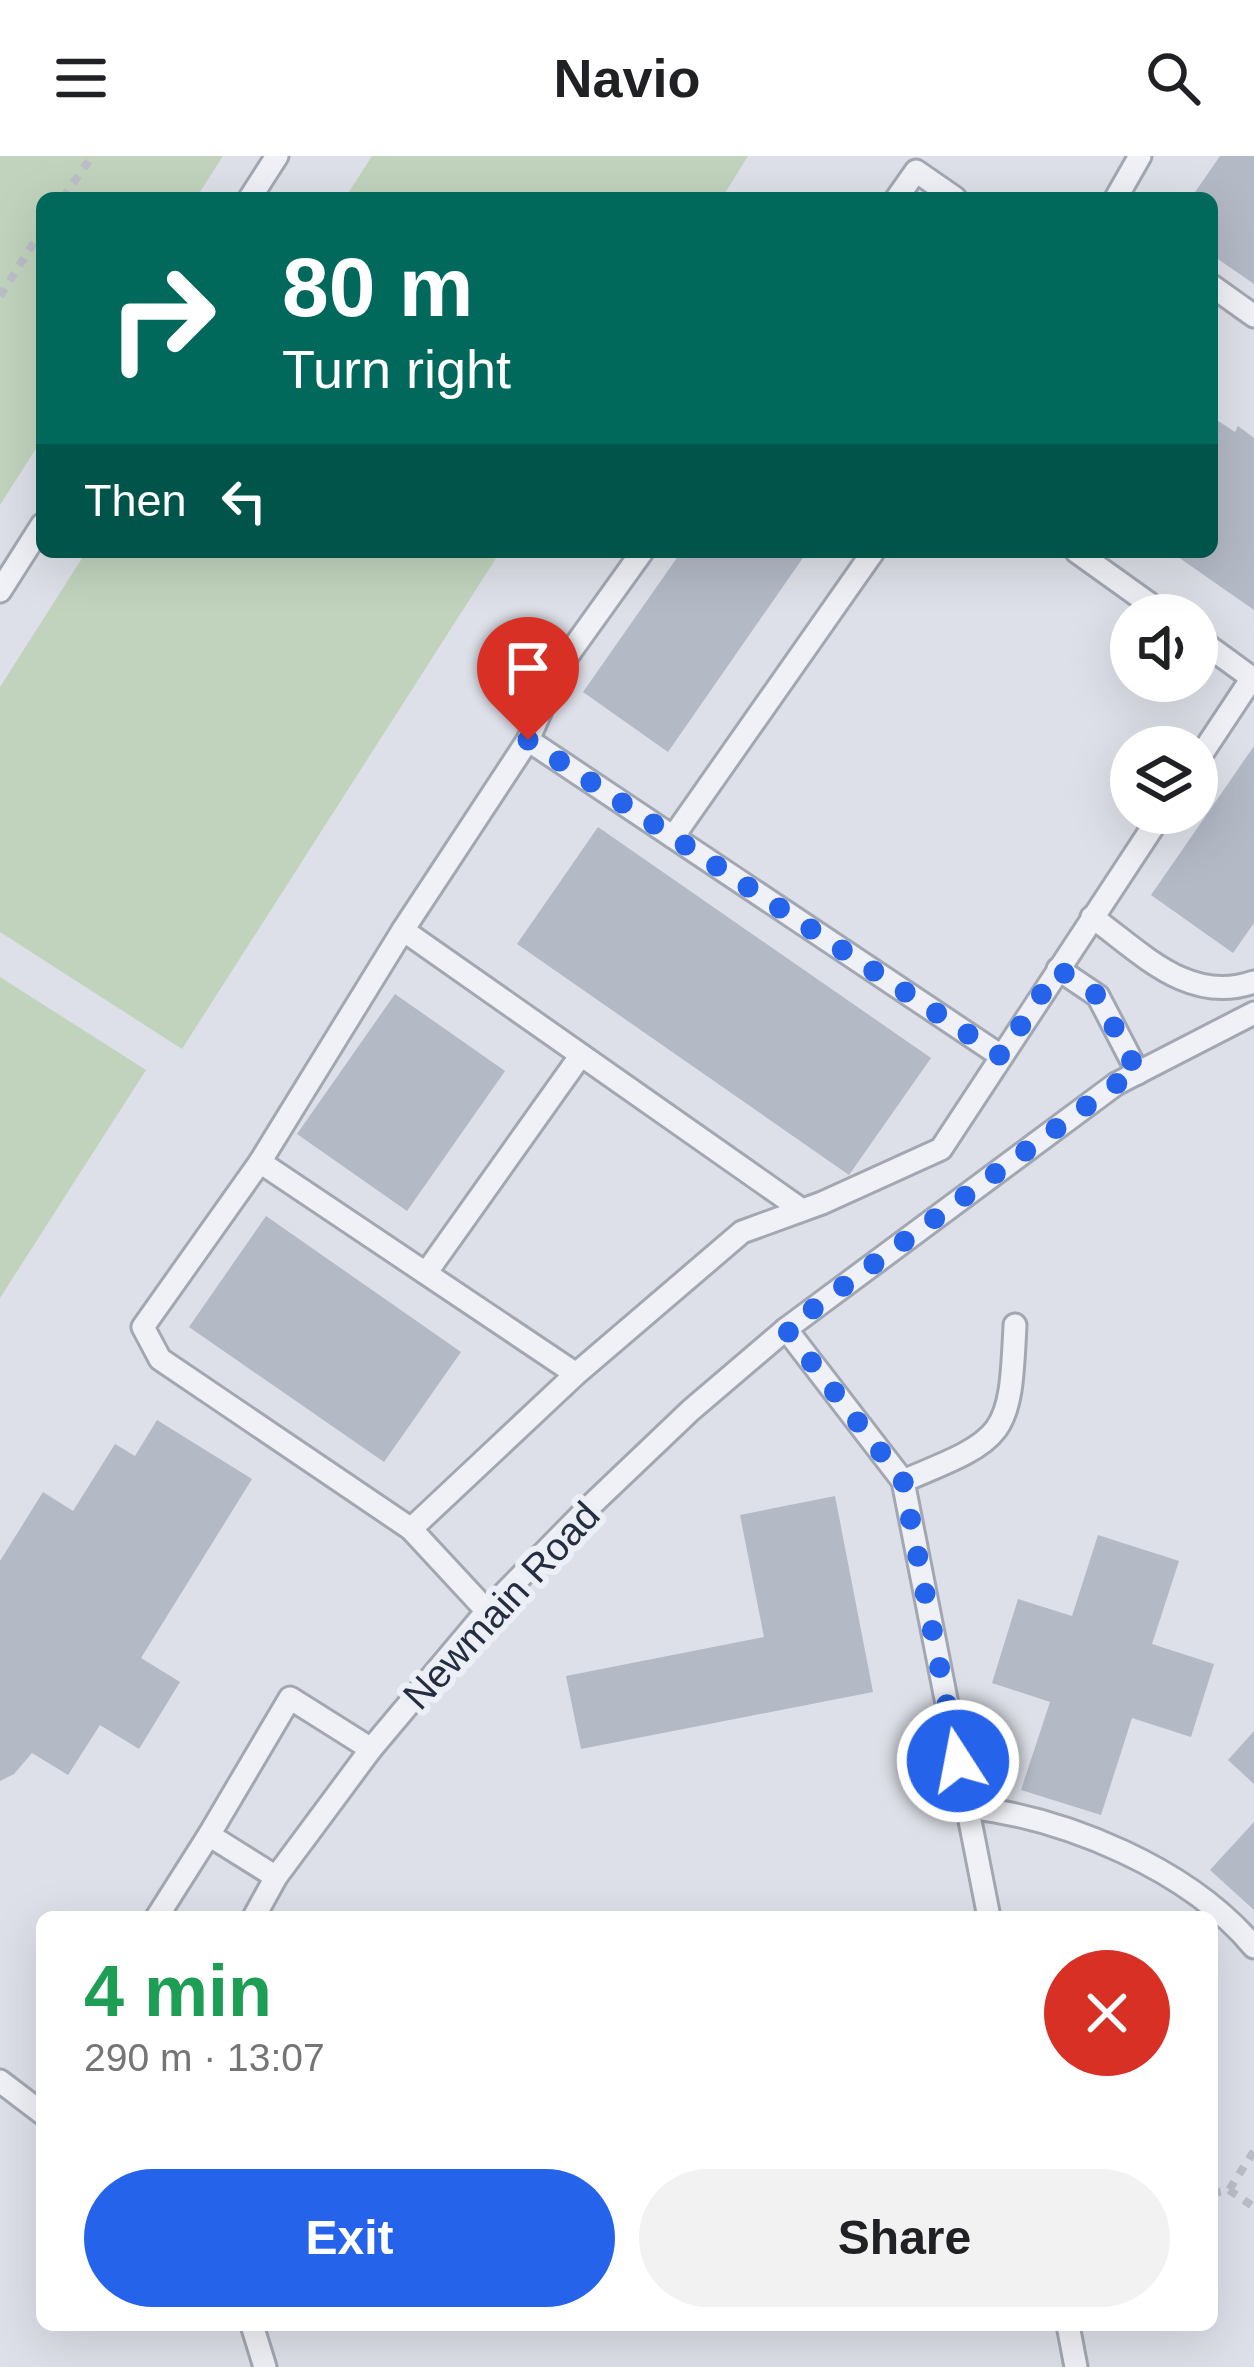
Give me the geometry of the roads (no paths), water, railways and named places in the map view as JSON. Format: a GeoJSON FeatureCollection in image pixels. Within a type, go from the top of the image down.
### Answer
{"type":"FeatureCollection","features":[{"type":"Feature","properties":{"kind":"lane"},"geometry":{"type":"LineString","coordinates":[[254,192],[277,156]]}},
{"type":"Feature","properties":{"kind":"lane"},"geometry":{"type":"LineString","coordinates":[[1119,192],[1140,156]]}},
{"type":"Feature","properties":{"kind":"lane"},"geometry":{"type":"LineString","coordinates":[[901,192],[916,171],[946,192]]}},
{"type":"Feature","properties":{"kind":"lane"},"geometry":{"type":"LineString","coordinates":[[1218,290],[1254,316]]}},
{"type":"Feature","properties":{"kind":"lane"},"geometry":{"type":"LineString","coordinates":[[0,591],[36,534]]}},
{"type":"Feature","properties":{"kind":"lane"},"geometry":{"type":"LineString","coordinates":[[487,1611],[411,1529],[160,1359],[142,1327],[260,1162],[403,930],[528,740],[560,665],[638,558]]}},
{"type":"Feature","properties":{"kind":"lane"},"geometry":{"type":"LineString","coordinates":[[673,837],[869,558]]}},
{"type":"Feature","properties":{"kind":"lane"},"geometry":{"type":"LineString","coordinates":[[1086,558],[1136,594]]}},
{"type":"Feature","properties":{"kind":"lane"},"geometry":{"type":"LineString","coordinates":[[1218,653],[1252,678],[1218,729]]}},
{"type":"Feature","properties":{"kind":"lane"},"geometry":{"type":"LineString","coordinates":[[528,740],[1001,1056]]}},
{"type":"Feature","properties":{"kind":"lane"},"geometry":{"type":"LineString","coordinates":[[411,1529],[576,1374],[742,1232],[941,1149],[1148,834]]}},
{"type":"Feature","properties":{"kind":"lane"},"geometry":{"type":"LineString","coordinates":[[1092,917],[1185,983],[1232,990],[1254,982]]}},
{"type":"Feature","properties":{"kind":"lane"},"geometry":{"type":"LineString","coordinates":[[403,930],[802,1210]]}},
{"type":"Feature","properties":{"kind":"lane"},"geometry":{"type":"LineString","coordinates":[[1058,969],[1098,996],[1138,1073]]}},
{"type":"Feature","properties":{"kind":"lane","name":"Newmain Road"},"geometry":{"type":"LineString","coordinates":[[257,1911],[276,1877],[371,1749],[487,1611],[631,1467],[786,1329],[1116,1084],[1254,1013]]}},
{"type":"Feature","properties":{"kind":"lane"},"geometry":{"type":"LineString","coordinates":[[426,1273],[581,1055]]}},
{"type":"Feature","properties":{"kind":"lane"},"geometry":{"type":"LineString","coordinates":[[260,1162],[576,1374]]}},
{"type":"Feature","properties":{"kind":"lane"},"geometry":{"type":"LineString","coordinates":[[903,1481],[986,1442],[1001,1424],[1012,1394],[1015,1325]]}},
{"type":"Feature","properties":{"kind":"lane"},"geometry":{"type":"LineString","coordinates":[[786,1329],[903,1481],[988,1911]]}},
{"type":"Feature","properties":{"kind":"lane"},"geometry":{"type":"LineString","coordinates":[[161,1911],[290,1698],[371,1749]]}},
{"type":"Feature","properties":{"kind":"lane"},"geometry":{"type":"LineString","coordinates":[[968,1808],[1018,1813],[1150,1864],[1217,1911]]}},
{"type":"Feature","properties":{"kind":"lane"},"geometry":{"type":"LineString","coordinates":[[209,1835],[276,1877]]}},
{"type":"Feature","properties":{"kind":"lane"},"geometry":{"type":"LineString","coordinates":[[1218,1912],[1254,1947]]}},
{"type":"Feature","properties":{"kind":"lane"},"geometry":{"type":"LineString","coordinates":[[0,2081],[36,2109]]}},
{"type":"Feature","properties":{"kind":"lane"},"geometry":{"type":"LineString","coordinates":[[254,2331],[265,2367]]}},
{"type":"Feature","properties":{"kind":"lane"},"geometry":{"type":"LineString","coordinates":[[1070,2331],[1076,2367]]}}]}
